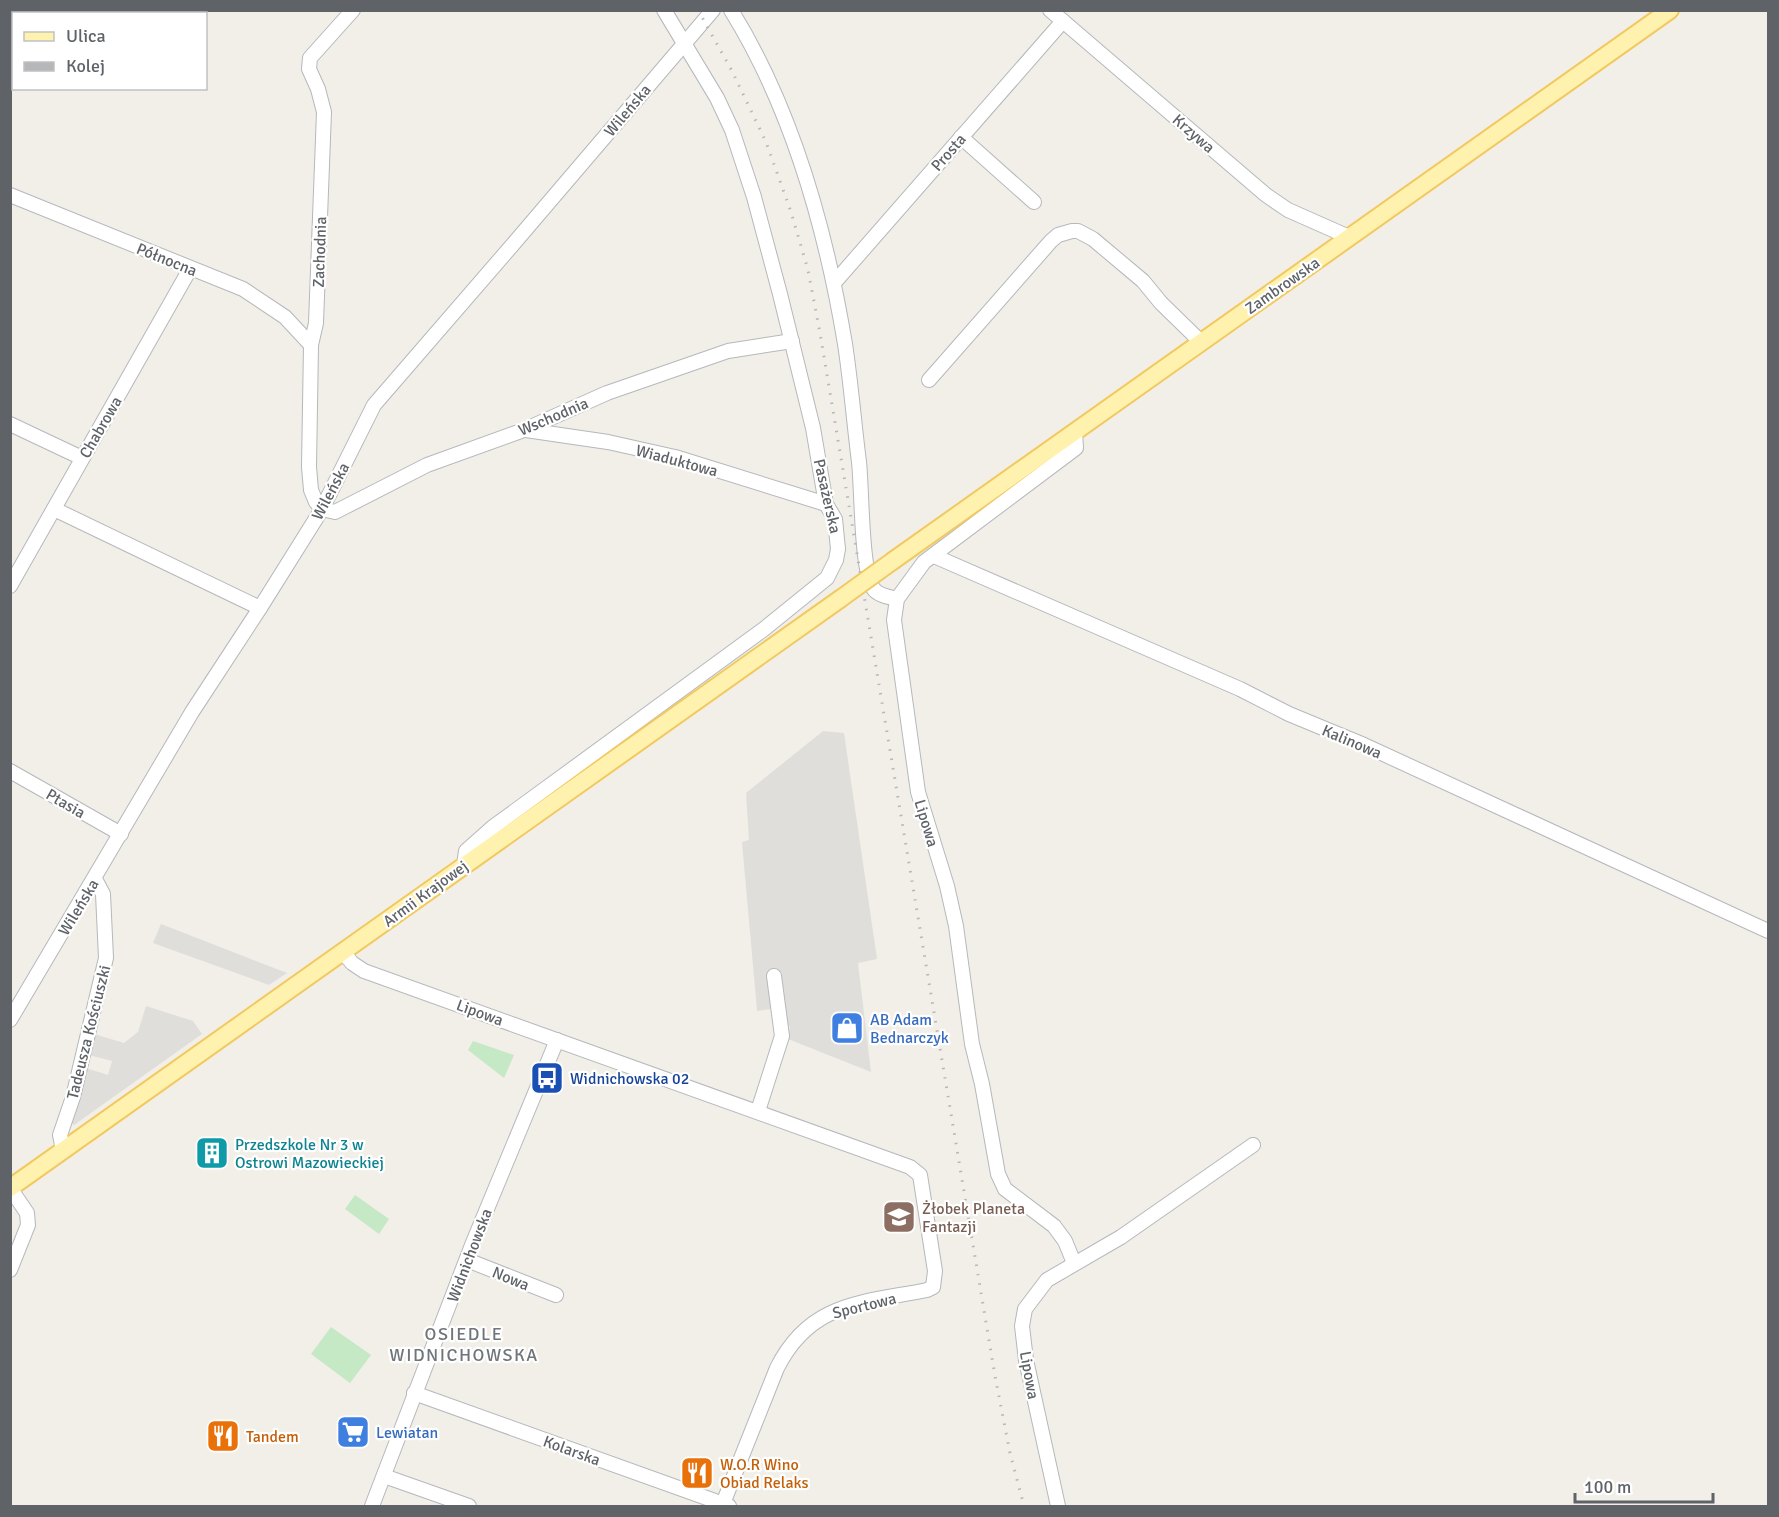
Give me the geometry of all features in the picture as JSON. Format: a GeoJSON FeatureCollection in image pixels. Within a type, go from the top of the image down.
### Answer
{"type":"FeatureCollection","features":[{"type":"Feature","properties":{"kind":"main road","name":"Zambrowska"},"geometry":{"type":"LineString","coordinates":[[894,560],[1670,10]]}},
{"type":"Feature","properties":{"kind":"main road","name":"Armii Krajowej"},"geometry":{"type":"LineString","coordinates":[[10,1188],[894,560]]}},
{"type":"Feature","properties":{"kind":"street","name":"Zachodnia"},"geometry":{"type":"LineString","coordinates":[[322,509],[311,490],[309,467],[311,345],[316,323],[324,112],[318,89],[309,69],[310,58],[353,10]]}},
{"type":"Feature","properties":{"kind":"street","name":"Pasażerska"},"geometry":{"type":"LineString","coordinates":[[464,865],[466,851],[492,827],[764,629],[827,578],[836,560],[838,549],[835,519],[826,504],[813,428],[754,197],[732,130],[717,98],[664,10]]}},
{"type":"Feature","properties":{"kind":"street","name":"Wileńska"},"geometry":{"type":"LineString","coordinates":[[10,1020],[192,712],[322,509],[374,405],[713,10]]}},
{"type":"Feature","properties":{"kind":"street"},"geometry":{"type":"LineString","coordinates":[[731,10],[751,45],[801,159],[834,283],[861,477],[867,573],[873,589],[882,595],[897,599],[924,562],[1076,448],[1075,432]]}},
{"type":"Feature","properties":{"kind":"street","name":"Krzywa"},"geometry":{"type":"LineString","coordinates":[[1050,10],[1266,195],[1288,210],[1349,237]]}},
{"type":"Feature","properties":{"kind":"street","name":"Prosta"},"geometry":{"type":"LineString","coordinates":[[834,283],[1063,21]]}},
{"type":"Feature","properties":{"kind":"street"},"geometry":{"type":"LineString","coordinates":[[961,137],[1034,202]]}},
{"type":"Feature","properties":{"kind":"street","name":"Północna"},"geometry":{"type":"LineString","coordinates":[[10,195],[243,289],[285,317],[311,345]]}},
{"type":"Feature","properties":{"kind":"street"},"geometry":{"type":"LineString","coordinates":[[929,380],[1051,241],[1066,232],[1078,231],[1093,239],[1151,290],[1161,303],[1201,342]]}},
{"type":"Feature","properties":{"kind":"street","name":"Chabrowa"},"geometry":{"type":"LineString","coordinates":[[10,586],[190,269]]}},
{"type":"Feature","properties":{"kind":"street","name":"Wschodnia"},"geometry":{"type":"LineString","coordinates":[[322,509],[335,512],[427,465],[524,430],[607,393],[728,351],[792,341]]}},
{"type":"Feature","properties":{"kind":"street"},"geometry":{"type":"LineString","coordinates":[[10,424],[82,458]]}},
{"type":"Feature","properties":{"kind":"street","name":"Wiaduktowa"},"geometry":{"type":"LineString","coordinates":[[524,430],[608,442],[675,457],[826,504]]}},
{"type":"Feature","properties":{"kind":"street"},"geometry":{"type":"LineString","coordinates":[[54,509],[260,608]]}},
{"type":"Feature","properties":{"kind":"street","name":"Kalinowa"},"geometry":{"type":"LineString","coordinates":[[933,556],[1240,689],[1289,714],[1364,745],[1768,931]]}},
{"type":"Feature","properties":{"kind":"street","name":"Lipowa"},"geometry":{"type":"LineString","coordinates":[[897,599],[894,620],[918,792],[947,886],[956,926],[972,1044],[982,1084],[998,1174],[1005,1189],[1054,1226],[1065,1240],[1074,1263]]}},
{"type":"Feature","properties":{"kind":"street","name":"Ptasia"},"geometry":{"type":"LineString","coordinates":[[10,771],[121,834]]}},
{"type":"Feature","properties":{"kind":"street","name":"Tadeusza Kościuszki"},"geometry":{"type":"LineString","coordinates":[[63,1150],[60,1135],[73,1097],[106,958],[103,894],[95,879]]}},
{"type":"Feature","properties":{"kind":"street","name":"Lipowa"},"geometry":{"type":"LineString","coordinates":[[343,952],[352,963],[364,971],[758,1111],[916,1170]]}},
{"type":"Feature","properties":{"kind":"street"},"geometry":{"type":"LineString","coordinates":[[758,1111],[782,1036],[774,976]]}},
{"type":"Feature","properties":{"kind":"street","name":"Widnichowska"},"geometry":{"type":"LineString","coordinates":[[372,1506],[466,1260],[557,1040]]}},
{"type":"Feature","properties":{"kind":"street","name":"Lipowa"},"geometry":{"type":"LineString","coordinates":[[1058,1506],[1026,1360],[1022,1326],[1025,1309],[1047,1280],[1120,1237],[1253,1145]]}},
{"type":"Feature","properties":{"kind":"street","name":"Sportowa"},"geometry":{"type":"LineString","coordinates":[[725,1506],[777,1368],[784,1354],[799,1335],[826,1314],[846,1306],[933,1287],[934,1272],[920,1175],[916,1170]]}},
{"type":"Feature","properties":{"kind":"street"},"geometry":{"type":"LineString","coordinates":[[10,1188],[27,1213],[28,1225],[10,1270]]}},
{"type":"Feature","properties":{"kind":"street","name":"Nowa"},"geometry":{"type":"LineString","coordinates":[[466,1260],[556,1295]]}},
{"type":"Feature","properties":{"kind":"street","name":"Kolarska"},"geometry":{"type":"LineString","coordinates":[[414,1393],[725,1506]]}},
{"type":"Feature","properties":{"kind":"street"},"geometry":{"type":"LineString","coordinates":[[384,1476],[469,1506]]}},
{"type":"Feature","properties":{"kind":"shaded area"},"geometry":{"type":"Polygon","coordinates":[[[823,731],[844,733],[877,959],[858,963],[871,1072],[788,1039],[790,1027],[771,1009],[757,1011],[742,842],[749,840],[746,793],[823,731]]]}},
{"type":"Feature","properties":{"kind":"shaded area"},"geometry":{"type":"Polygon","coordinates":[[[161,924],[287,973],[269,985],[153,943],[161,924]]]}},
{"type":"Feature","properties":{"kind":"shaded area"},"geometry":{"type":"Polygon","coordinates":[[[146,1006],[193,1021],[202,1034],[74,1125],[69,1122],[86,1068],[108,1075],[112,1061],[89,1055],[94,1034],[124,1043],[138,1032],[146,1006]]]}},
{"type":"Feature","properties":{"kind":"green space"},"geometry":{"type":"Polygon","coordinates":[[[473,1041],[514,1055],[504,1078],[468,1050],[473,1041]]]}},
{"type":"Feature","properties":{"kind":"green space"},"geometry":{"type":"Polygon","coordinates":[[[355,1195],[389,1219],[379,1234],[345,1209],[355,1195]]]}},
{"type":"Feature","properties":{"kind":"green space"},"geometry":{"type":"Polygon","coordinates":[[[331,1327],[371,1355],[350,1383],[311,1354],[331,1327]]]}},
{"type":"Feature","properties":{"kind":"railway"},"geometry":{"type":"LineString","coordinates":[[698,10],[732,71],[766,142],[791,212],[808,270],[995,1376],[1010,1453],[1024,1506]]}},
{"type":"Feature","properties":{"kind":"place","name":"AB Adam Bednarczyk"},"geometry":{"type":"Point","coordinates":[847,1028]}},
{"type":"Feature","properties":{"kind":"place","name":"Widnichowska 02"},"geometry":{"type":"Point","coordinates":[547,1078]}},
{"type":"Feature","properties":{"kind":"place","name":"Przedszkole Nr 3 w Ostrowi Mazowieckiej"},"geometry":{"type":"Point","coordinates":[212,1153]}},
{"type":"Feature","properties":{"kind":"place","name":"Żłobek Planeta Fantazji"},"geometry":{"type":"Point","coordinates":[899,1217]}},
{"type":"Feature","properties":{"kind":"place","name":"Lewiatan"},"geometry":{"type":"Point","coordinates":[353,1432]}},
{"type":"Feature","properties":{"kind":"place","name":"Tandem"},"geometry":{"type":"Point","coordinates":[223,1436]}},
{"type":"Feature","properties":{"kind":"place","name":"W.O.R Wino Obiad Relaks"},"geometry":{"type":"Point","coordinates":[697,1473]}},
{"type":"Feature","properties":{"kind":"district","name":"OSIEDLE WIDNICHOWSKA"},"geometry":{"type":"Point","coordinates":[464,1344]}}]}
